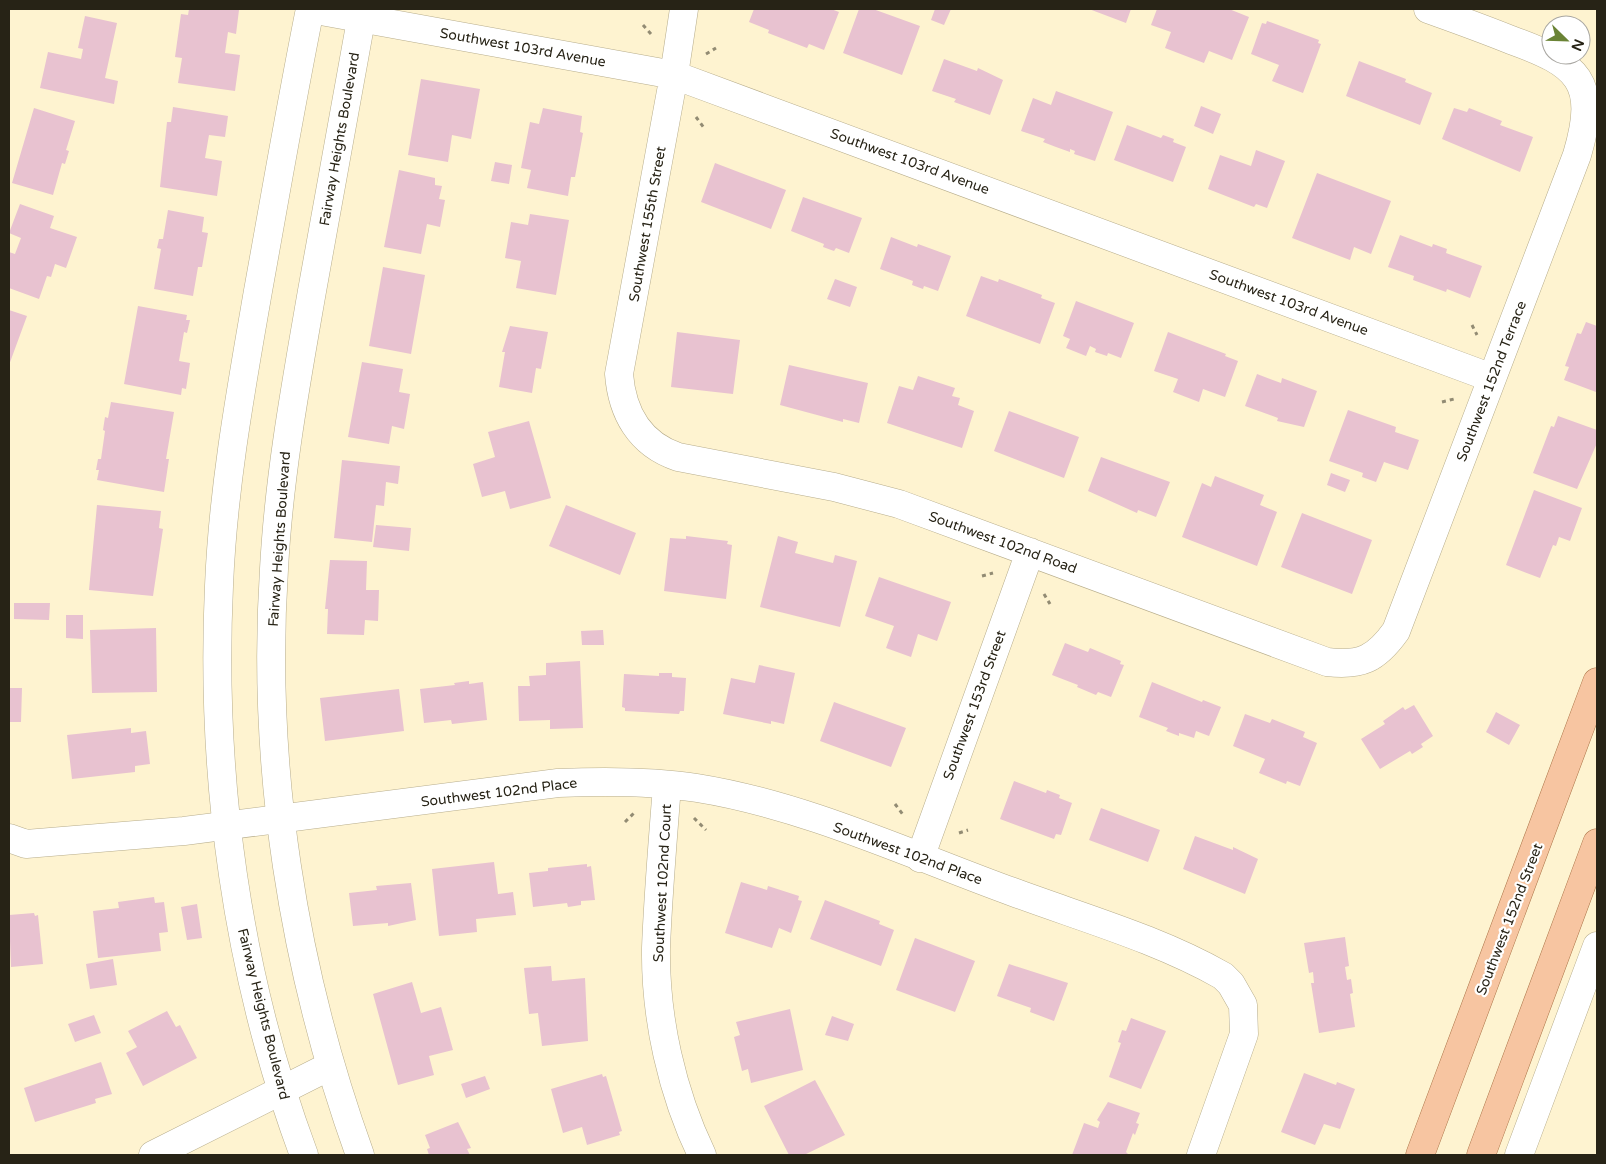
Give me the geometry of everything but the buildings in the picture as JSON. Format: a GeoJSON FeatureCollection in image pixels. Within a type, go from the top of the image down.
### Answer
{"type":"FeatureCollection","features":[{"type":"Feature","properties":{"kind":"main road","name":"Southwest 152nd Street"},"geometry":{"type":"LineString","coordinates":[[1420,1155],[1597,682]]}},
{"type":"Feature","properties":{"kind":"main road"},"geometry":{"type":"LineString","coordinates":[[1481,1155],[1597,843]]}},
{"type":"Feature","properties":{"kind":"street","name":"Southwest 103rd Avenue"},"geometry":{"type":"LineString","coordinates":[[310,9],[362,13],[674,75],[1492,378]]}},
{"type":"Feature","properties":{"kind":"street","name":"Fairway Heights Boulevard"},"geometry":{"type":"LineString","coordinates":[[304,1155],[282,1090],[246,951],[226,826],[218,682],[219,587],[228,471],[255,306],[310,9]]}},
{"type":"Feature","properties":{"kind":"street","name":"Southwest 155th Street"},"geometry":{"type":"LineString","coordinates":[[641,434],[626,411],[621,394],[619,374],[674,75],[684,9]]}},
{"type":"Feature","properties":{"kind":"street","name":"Southwest 152nd Terrace"},"geometry":{"type":"LineString","coordinates":[[1362,662],[1377,654],[1396,631],[1577,155],[1587,117],[1581,85],[1571,69],[1550,55],[1428,9]]}},
{"type":"Feature","properties":{"kind":"street","name":"Fairway Heights Boulevard"},"geometry":{"type":"LineString","coordinates":[[360,1155],[330,1066],[297,928],[282,819],[273,726],[271,620],[276,540],[292,404],[362,13]]}},
{"type":"Feature","properties":{"kind":"street","name":"Southwest 102nd Road"},"geometry":{"type":"LineString","coordinates":[[641,434],[657,448],[678,457],[825,485],[890,502],[1327,662],[1362,662]]}},
{"type":"Feature","properties":{"kind":"street","name":"Southwest 153rd Street"},"geometry":{"type":"LineString","coordinates":[[920,858],[1030,552]]}},
{"type":"Feature","properties":{"kind":"street","name":"Southwest 102nd Place"},"geometry":{"type":"LineString","coordinates":[[9,838],[26,844],[226,826],[558,783],[596,781],[667,785],[722,793],[772,805],[816,819],[1140,939],[1201,965],[1231,984],[1243,1005],[1244,1034],[1201,1155]]}},
{"type":"Feature","properties":{"kind":"street","name":"Southwest 102nd Court"},"geometry":{"type":"LineString","coordinates":[[667,785],[656,949],[658,989],[663,1030],[672,1071],[683,1110],[702,1155]]}},
{"type":"Feature","properties":{"kind":"street"},"geometry":{"type":"LineString","coordinates":[[1519,1155],[1597,946]]}},
{"type":"Feature","properties":{"kind":"street"},"geometry":{"type":"LineString","coordinates":[[153,1155],[330,1066]]}},
{"type":"Feature","properties":{"kind":"path"},"geometry":{"type":"LineString","coordinates":[[643,25],[653,37]]}},
{"type":"Feature","properties":{"kind":"path"},"geometry":{"type":"LineString","coordinates":[[696,117],[704,128]]}},
{"type":"Feature","properties":{"kind":"path"},"geometry":{"type":"LineString","coordinates":[[1472,325],[1479,339]]}},
{"type":"Feature","properties":{"kind":"path"},"geometry":{"type":"LineString","coordinates":[[1442,402],[1457,398]]}},
{"type":"Feature","properties":{"kind":"path"},"geometry":{"type":"LineString","coordinates":[[982,576],[996,572]]}},
{"type":"Feature","properties":{"kind":"path"},"geometry":{"type":"LineString","coordinates":[[895,804],[904,816]]}},
{"type":"Feature","properties":{"kind":"path"},"geometry":{"type":"LineString","coordinates":[[625,822],[634,813]]}},
{"type":"Feature","properties":{"kind":"path"},"geometry":{"type":"LineString","coordinates":[[694,818],[706,830]]}}]}
